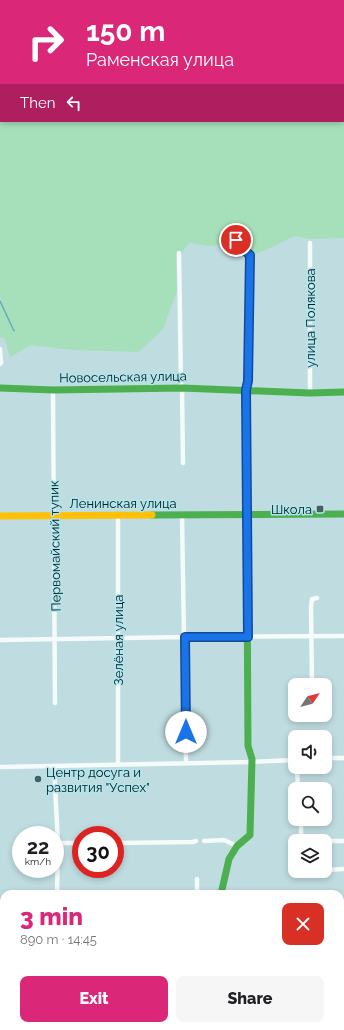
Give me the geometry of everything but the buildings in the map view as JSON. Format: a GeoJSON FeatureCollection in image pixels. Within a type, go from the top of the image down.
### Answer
{"type":"FeatureCollection","features":[{"type":"Feature","properties":{"kind":"street"},"geometry":{"type":"LineString","coordinates":[[222,890],[229,859],[237,846],[250,834],[252,759],[248,746],[246,390],[248,381],[250,255],[238,245],[236,240]]}},
{"type":"Feature","properties":{"kind":"street","name":"улица Полякова"},"geometry":{"type":"LineString","coordinates":[[310,243],[310,393]]}},
{"type":"Feature","properties":{"kind":"street"},"geometry":{"type":"LineString","coordinates":[[179,253],[183,464]]}},
{"type":"Feature","properties":{"kind":"street"},"geometry":{"type":"LineString","coordinates":[[0,349],[0,364]]}},
{"type":"Feature","properties":{"kind":"street","name":"Новосельская улица"},"geometry":{"type":"LineString","coordinates":[[0,388],[53,390],[181,388],[310,393],[344,392]]}},
{"type":"Feature","properties":{"kind":"street","name":"Первомайский тупик"},"geometry":{"type":"LineString","coordinates":[[53,390],[55,703]]}},
{"type":"Feature","properties":{"kind":"street","name":"Ленинская улица"},"geometry":{"type":"LineString","coordinates":[[0,516],[344,514]]}},
{"type":"Feature","properties":{"kind":"street","name":"Зелёная улица"},"geometry":{"type":"LineString","coordinates":[[118,515],[118,765]]}},
{"type":"Feature","properties":{"kind":"street"},"geometry":{"type":"LineString","coordinates":[[182,515],[186,763]]}},
{"type":"Feature","properties":{"kind":"street"},"geometry":{"type":"LineString","coordinates":[[312,678],[311,608],[312,600],[317,598]]}},
{"type":"Feature","properties":{"kind":"street"},"geometry":{"type":"LineString","coordinates":[[0,640],[344,636]]}},
{"type":"Feature","properties":{"kind":"street"},"geometry":{"type":"LineString","coordinates":[[332,758],[344,758]]}},
{"type":"Feature","properties":{"kind":"street"},"geometry":{"type":"LineString","coordinates":[[0,767],[288,760]]}},
{"type":"Feature","properties":{"kind":"street"},"geometry":{"type":"LineString","coordinates":[[54,766],[57,826]]}},
{"type":"Feature","properties":{"kind":"street"},"geometry":{"type":"LineString","coordinates":[[204,840],[224,840],[237,846]]}},
{"type":"Feature","properties":{"kind":"street"},"geometry":{"type":"LineString","coordinates":[[332,840],[344,840]]}},
{"type":"Feature","properties":{"kind":"street"},"geometry":{"type":"LineString","coordinates":[[124,843],[196,841]]}},
{"type":"Feature","properties":{"kind":"street"},"geometry":{"type":"LineString","coordinates":[[332,870],[344,870]]}},
{"type":"Feature","properties":{"kind":"street"},"geometry":{"type":"LineString","coordinates":[[58,878],[58,890]]}},
{"type":"Feature","properties":{"kind":"street"},"geometry":{"type":"LineString","coordinates":[[197,879],[197,890]]}},
{"type":"Feature","properties":{"kind":"green space"},"geometry":{"type":"Polygon","coordinates":[[[0,122],[344,122],[344,238],[311,239],[295,236],[254,254],[243,234],[222,244],[214,246],[190,242],[176,260],[177,291],[163,329],[139,352],[73,350],[31,345],[10,357],[5,339],[0,337],[0,122]]]}},
{"type":"Feature","properties":{"kind":"waterway"},"geometry":{"type":"LineString","coordinates":[[0,301],[14,331]]}},
{"type":"Feature","properties":{"kind":"traffic: fast"},"geometry":{"type":"LineString","coordinates":[[0,388],[53,390],[182,388],[310,393],[344,392]]}},
{"type":"Feature","properties":{"kind":"traffic: fast"},"geometry":{"type":"LineString","coordinates":[[222,890],[229,859],[237,846],[250,835],[252,759],[248,746],[246,395]]}},
{"type":"Feature","properties":{"kind":"traffic: fast"},"geometry":{"type":"LineString","coordinates":[[152,515],[344,514]]}},
{"type":"Feature","properties":{"kind":"traffic: slow"},"geometry":{"type":"LineString","coordinates":[[0,516],[152,515]]}},
{"type":"Feature","properties":{"kind":"traffic: jam"},"geometry":{"type":"LineString","coordinates":[[236,240],[238,245],[250,255],[248,381],[246,395]]}},
{"type":"Feature","properties":{"kind":"place","name":"Школа"},"geometry":{"type":"Point","coordinates":[320,509]}},
{"type":"Feature","properties":{"kind":"place","name":"Центр досуга и развития \"Успех\""},"geometry":{"type":"Point","coordinates":[38,779]}},
{"type":"Feature","properties":{"kind":"route"},"geometry":{"type":"LineString","coordinates":[[186,732],[185,637],[248,637],[246,390],[248,381],[250,255],[238,245],[236,240]]}}]}
